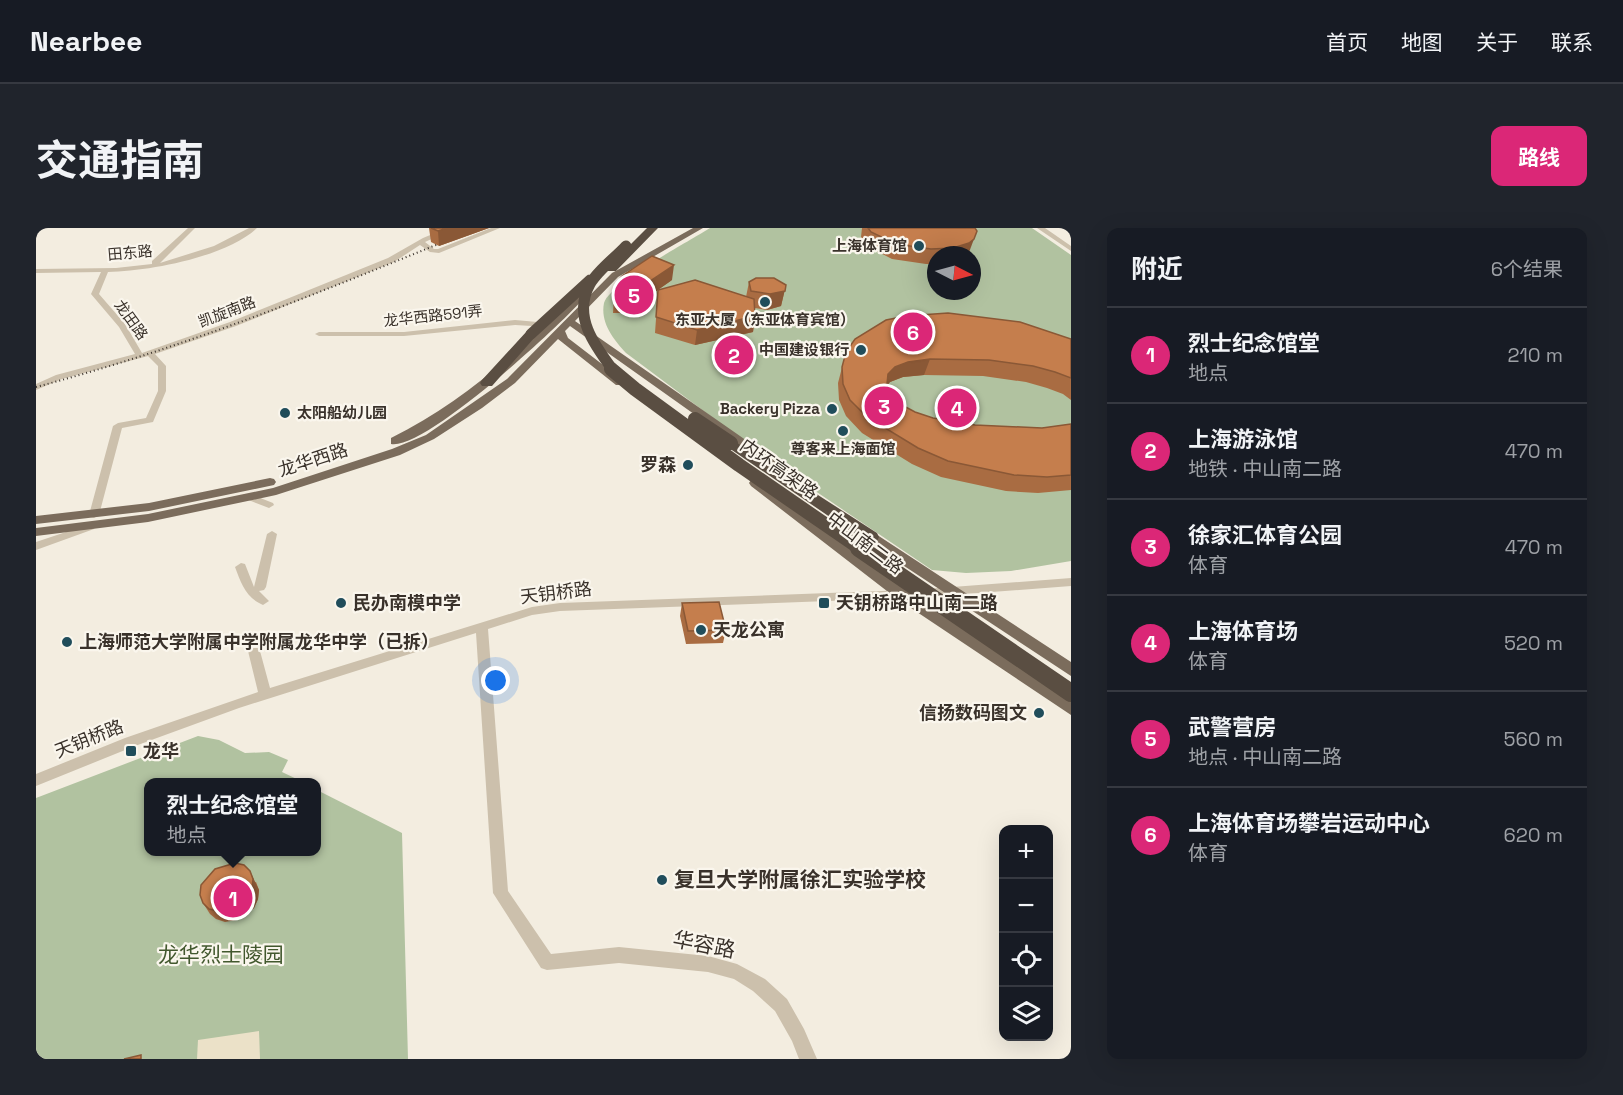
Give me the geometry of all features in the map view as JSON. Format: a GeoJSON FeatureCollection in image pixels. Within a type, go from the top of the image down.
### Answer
{"type":"FeatureCollection","features":[{"type":"Feature","properties":{"kind":"highway","name":"内环高架路"},"geometry":{"type":"LineString","coordinates":[[653,228],[604,277],[593,295],[590,312],[600,341],[614,361],[642,386],[677,411],[979,623],[1071,684]]}},
{"type":"Feature","properties":{"kind":"highway","name":"内环高架路"},"geometry":{"type":"LineString","coordinates":[[642,230],[605,267],[586,292],[582,313],[596,350],[613,371],[739,465],[1071,693]]}},
{"type":"Feature","properties":{"kind":"highway"},"geometry":{"type":"LineString","coordinates":[[487,383],[531,334],[605,267]]}},
{"type":"Feature","properties":{"kind":"highway"},"geometry":{"type":"LineString","coordinates":[[677,411],[692,417],[731,442],[871,537]]}},
{"type":"Feature","properties":{"kind":"main road"},"geometry":{"type":"LineString","coordinates":[[560,326],[592,285],[628,260],[683,228]]}},
{"type":"Feature","properties":{"kind":"main road"},"geometry":{"type":"LineString","coordinates":[[560,326],[615,275],[699,228]]}},
{"type":"Feature","properties":{"kind":"main road","name":"龙华西路"},"geometry":{"type":"LineString","coordinates":[[36,532],[275,481],[389,444],[441,417],[560,326]]}},
{"type":"Feature","properties":{"kind":"main road","name":"龙华西路"},"geometry":{"type":"LineString","coordinates":[[36,520],[92,521],[180,512],[250,497],[341,471],[430,437],[478,406],[511,381],[560,326]]}},
{"type":"Feature","properties":{"kind":"main road","name":"中山南二路"},"geometry":{"type":"LineString","coordinates":[[560,326],[850,518],[871,537],[1071,670]]}},
{"type":"Feature","properties":{"kind":"main road","name":"中山南二路"},"geometry":{"type":"LineString","coordinates":[[560,326],[563,339],[578,352],[901,594],[1071,709]]}},
{"type":"Feature","properties":{"kind":"street"},"geometry":{"type":"LineString","coordinates":[[152,266],[192,228]]}},
{"type":"Feature","properties":{"kind":"street","name":"田东路"},"geometry":{"type":"LineString","coordinates":[[36,271],[152,266],[221,246],[241,238],[254,228]]}},
{"type":"Feature","properties":{"kind":"street","name":"凯旋南路"},"geometry":{"type":"LineString","coordinates":[[36,387],[59,377],[145,354],[269,310],[391,260],[439,230],[453,228]]}},
{"type":"Feature","properties":{"kind":"street"},"geometry":{"type":"LineString","coordinates":[[420,242],[432,251],[442,251],[497,228]]}},
{"type":"Feature","properties":{"kind":"street"},"geometry":{"type":"LineString","coordinates":[[1040,228],[1071,249]]}},
{"type":"Feature","properties":{"kind":"street","name":"龙田路"},"geometry":{"type":"LineString","coordinates":[[106,269],[94,294],[145,354]]}},
{"type":"Feature","properties":{"kind":"street","name":"龙华西路591弄"},"geometry":{"type":"LineString","coordinates":[[319,334],[417,333],[524,320],[560,326]]}},
{"type":"Feature","properties":{"kind":"street"},"geometry":{"type":"LineString","coordinates":[[36,546],[92,521],[118,426],[150,420],[162,391],[162,366],[145,354]]}},
{"type":"Feature","properties":{"kind":"street"},"geometry":{"type":"LineString","coordinates":[[250,497],[269,505]]}},
{"type":"Feature","properties":{"kind":"street"},"geometry":{"type":"LineString","coordinates":[[260,587],[272,534]]}},
{"type":"Feature","properties":{"kind":"street"},"geometry":{"type":"LineString","coordinates":[[241,567],[249,588],[263,601]]}},
{"type":"Feature","properties":{"kind":"street","name":"天钥桥路"},"geometry":{"type":"LineString","coordinates":[[36,780],[130,742],[265,694],[532,611],[955,592],[1071,582]]}},
{"type":"Feature","properties":{"kind":"street","name":"华容路"},"geometry":{"type":"LineString","coordinates":[[482,627],[501,893],[547,962],[619,955],[708,964],[737,972],[759,985],[781,1005],[808,1059]]}},
{"type":"Feature","properties":{"kind":"street"},"geometry":{"type":"LineString","coordinates":[[254,651],[265,694]]}},
{"type":"Feature","properties":{"kind":"green space"},"geometry":{"type":"Polygon","coordinates":[[[710,228],[1032,228],[1071,255],[1071,561],[1011,571],[966,573],[932,570],[768,459],[626,353],[606,324],[604,303],[620,285],[710,228]]]}},
{"type":"Feature","properties":{"kind":"green space","name":"龙华烈士陵园"},"geometry":{"type":"Polygon","coordinates":[[[198,736],[219,740],[245,753],[269,752],[288,760],[282,772],[295,778],[144,778],[144,856],[321,856],[321,792],[402,833],[408,1059],[36,1059],[36,798],[198,736]]]}},
{"type":"Feature","properties":{"kind":"shaded area"},"geometry":{"type":"Polygon","coordinates":[[[259,1031],[260,1059],[197,1059],[198,1040],[259,1031]]]}},
{"type":"Feature","properties":{"kind":"building"},"geometry":{"type":"Polygon","coordinates":[[[431,228],[447,228],[438,231],[431,228]]]}},
{"type":"Feature","properties":{"kind":"building"},"geometry":{"type":"Polygon","coordinates":[[[868,228],[975,228],[977,231],[974,239],[969,243],[959,246],[927,246],[927,248],[896,244],[871,232],[868,228]]]}},
{"type":"Feature","properties":{"kind":"building"},"geometry":{"type":"Polygon","coordinates":[[[652,256],[674,265],[626,297],[614,297],[616,284],[622,276],[652,256]]]}},
{"type":"Feature","properties":{"kind":"building"},"geometry":{"type":"Polygon","coordinates":[[[756,278],[774,278],[786,285],[785,291],[770,294],[751,291],[749,282],[756,278]]]}},
{"type":"Feature","properties":{"kind":"building"},"geometry":{"type":"Polygon","coordinates":[[[695,280],[754,299],[755,316],[697,330],[656,317],[658,290],[695,280]]]}},
{"type":"Feature","properties":{"kind":"building"},"geometry":{"type":"Polygon","coordinates":[[[948,313],[1020,322],[1071,339],[1071,378],[1033,366],[989,360],[930,359],[908,362],[895,367],[888,374],[887,384],[891,394],[900,404],[915,412],[933,418],[975,425],[1042,428],[1071,424],[1071,475],[1047,477],[1014,475],[948,461],[918,448],[867,417],[850,400],[843,384],[842,367],[846,352],[855,339],[886,320],[948,313]]]}},
{"type":"Feature","properties":{"kind":"building"},"geometry":{"type":"Polygon","coordinates":[[[719,602],[726,630],[688,631],[682,603],[719,602]]]}},
{"type":"Feature","properties":{"kind":"building"},"geometry":{"type":"Polygon","coordinates":[[[235,863],[244,865],[250,871],[253,879],[252,888],[247,897],[229,910],[209,909],[203,903],[200,895],[201,885],[215,869],[235,863]]]}},
{"type":"Feature","properties":{"kind":"building"},"geometry":{"type":"Polygon","coordinates":[[[141,1055],[141,1059],[124,1059],[141,1055]]]}},
{"type":"Feature","properties":{"kind":"railway"},"geometry":{"type":"LineString","coordinates":[[36,387],[149,354],[204,335],[314,294],[477,228]]}},
{"type":"Feature","properties":{"kind":"place","name":"上海体育馆"},"geometry":{"type":"Point","coordinates":[919,246]}},
{"type":"Feature","properties":{"kind":"place","name":"武警营房"},"geometry":{"type":"Point","coordinates":[634,295]}},
{"type":"Feature","properties":{"kind":"place","name":"东亚大厦（东亚体育宾馆）"},"geometry":{"type":"Point","coordinates":[765,302]}},
{"type":"Feature","properties":{"kind":"place","name":"上海体育场攀岩运动中心"},"geometry":{"type":"Point","coordinates":[913,332]}},
{"type":"Feature","properties":{"kind":"place","name":"中国建设银行"},"geometry":{"type":"Point","coordinates":[861,350]}},
{"type":"Feature","properties":{"kind":"place","name":"上海游泳馆"},"geometry":{"type":"Point","coordinates":[734,355]}},
{"type":"Feature","properties":{"kind":"place","name":"徐家汇体育公园"},"geometry":{"type":"Point","coordinates":[884,406]}},
{"type":"Feature","properties":{"kind":"place","name":"上海体育场"},"geometry":{"type":"Point","coordinates":[957,408]}},
{"type":"Feature","properties":{"kind":"place","name":"Backery Pizza"},"geometry":{"type":"Point","coordinates":[832,409]}},
{"type":"Feature","properties":{"kind":"place","name":"太阳船幼儿园"},"geometry":{"type":"Point","coordinates":[285,413]}},
{"type":"Feature","properties":{"kind":"place","name":"尊客来上海面馆"},"geometry":{"type":"Point","coordinates":[843,431]}},
{"type":"Feature","properties":{"kind":"place","name":"罗森"},"geometry":{"type":"Point","coordinates":[688,465]}},
{"type":"Feature","properties":{"kind":"place","name":"民办南模中学"},"geometry":{"type":"Point","coordinates":[341,603]}},
{"type":"Feature","properties":{"kind":"place","name":"天钥桥路中山南二路"},"geometry":{"type":"Point","coordinates":[824,603]}},
{"type":"Feature","properties":{"kind":"place","name":"天龙公寓"},"geometry":{"type":"Point","coordinates":[701,630]}},
{"type":"Feature","properties":{"kind":"place","name":"上海师范大学附属中学附属龙华中学（已拆）"},"geometry":{"type":"Point","coordinates":[67,642]}},
{"type":"Feature","properties":{"kind":"place","name":"信扬数码图文"},"geometry":{"type":"Point","coordinates":[1039,713]}},
{"type":"Feature","properties":{"kind":"place","name":"龙华"},"geometry":{"type":"Point","coordinates":[131,751]}},
{"type":"Feature","properties":{"kind":"place","name":"复旦大学附属徐汇实验学校"},"geometry":{"type":"Point","coordinates":[662,880]}},
{"type":"Feature","properties":{"kind":"place","name":"烈士纪念馆堂"},"geometry":{"type":"Point","coordinates":[233,898]}}]}
